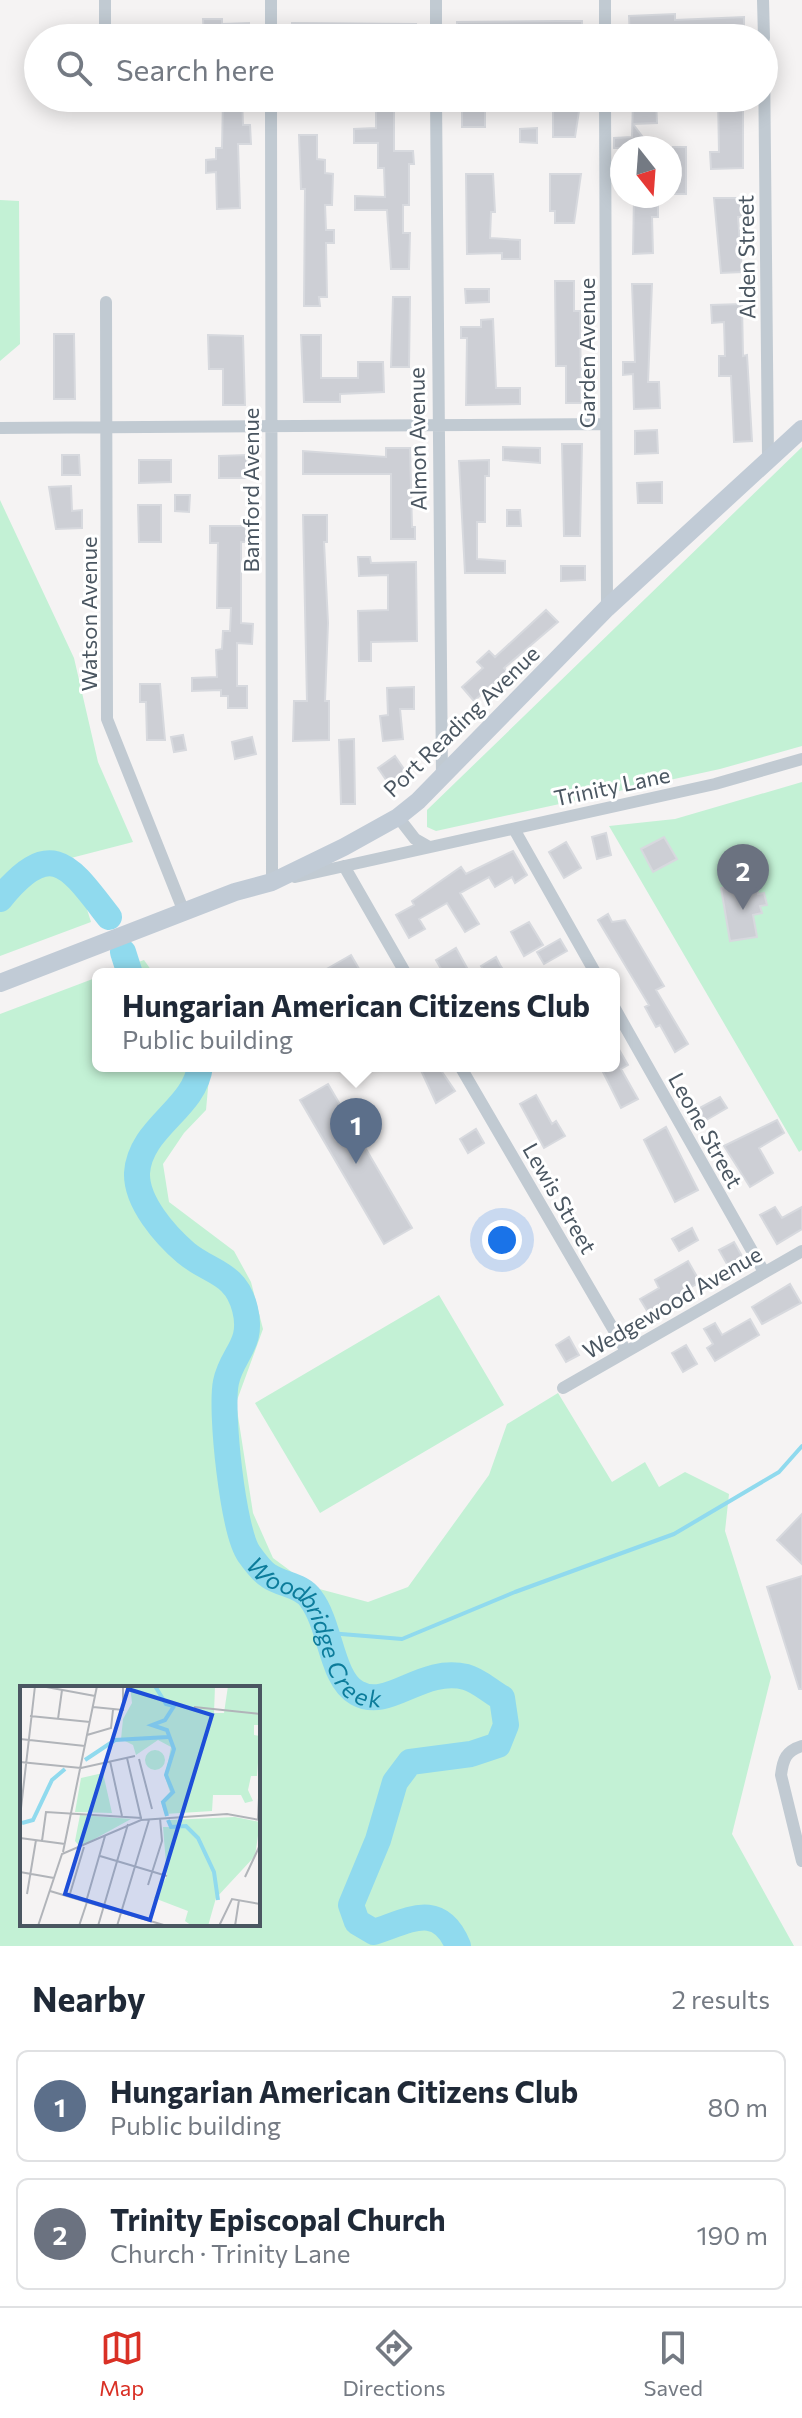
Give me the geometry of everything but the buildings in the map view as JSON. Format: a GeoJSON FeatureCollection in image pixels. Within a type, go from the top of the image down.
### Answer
{"type":"FeatureCollection","features":[{"type":"Feature","properties":{"kind":"main road","name":"Port Reading Avenue"},"geometry":{"type":"LineString","coordinates":[[0,983],[184,912],[272,882],[398,817],[442,779],[607,608],[802,429]]}},
{"type":"Feature","properties":{"kind":"street"},"geometry":{"type":"LineString","coordinates":[[105,0],[105,24]]}},
{"type":"Feature","properties":{"kind":"street"},"geometry":{"type":"LineString","coordinates":[[271,0],[271,24]]}},
{"type":"Feature","properties":{"kind":"street"},"geometry":{"type":"LineString","coordinates":[[436,0],[436,24]]}},
{"type":"Feature","properties":{"kind":"street"},"geometry":{"type":"LineString","coordinates":[[605,0],[605,24]]}},
{"type":"Feature","properties":{"kind":"street"},"geometry":{"type":"LineString","coordinates":[[763,0],[764,24]]}},
{"type":"Feature","properties":{"kind":"street","name":"Bamford Avenue"},"geometry":{"type":"LineString","coordinates":[[271,112],[272,882]]}},
{"type":"Feature","properties":{"kind":"street","name":"Almon Avenue"},"geometry":{"type":"LineString","coordinates":[[436,112],[442,779]]}},
{"type":"Feature","properties":{"kind":"street","name":"Garden Avenue"},"geometry":{"type":"LineString","coordinates":[[605,112],[607,608]]}},
{"type":"Feature","properties":{"kind":"street","name":"Alden Street"},"geometry":{"type":"LineString","coordinates":[[765,112],[768,457]]}},
{"type":"Feature","properties":{"kind":"street","name":"Watson Avenue"},"geometry":{"type":"LineString","coordinates":[[106,302],[107,719],[184,912]]}},
{"type":"Feature","properties":{"kind":"street"},"geometry":{"type":"LineString","coordinates":[[0,428],[606,424]]}},
{"type":"Feature","properties":{"kind":"street","name":"Trinity Lane"},"geometry":{"type":"LineString","coordinates":[[272,882],[715,784],[802,759]]}},
{"type":"Feature","properties":{"kind":"street"},"geometry":{"type":"LineString","coordinates":[[398,817],[415,839],[429,847]]}},
{"type":"Feature","properties":{"kind":"street"},"geometry":{"type":"LineString","coordinates":[[514,829],[593,968]]}},
{"type":"Feature","properties":{"kind":"street"},"geometry":{"type":"LineString","coordinates":[[344,866],[403,968]]}},
{"type":"Feature","properties":{"kind":"street","name":"Leone Street"},"geometry":{"type":"LineString","coordinates":[[620,1018],[764,1272]]}},
{"type":"Feature","properties":{"kind":"street","name":"Lewis Street"},"geometry":{"type":"LineString","coordinates":[[463,1072],[626,1351]]}},
{"type":"Feature","properties":{"kind":"street","name":"Wedgewood Avenue"},"geometry":{"type":"LineString","coordinates":[[563,1388],[802,1251]]}},
{"type":"Feature","properties":{"kind":"street"},"geometry":{"type":"LineString","coordinates":[[802,1746],[790,1749],[782,1761],[781,1775],[802,1861]]}},
{"type":"Feature","properties":{"kind":"green space"},"geometry":{"type":"Polygon","coordinates":[[[0,200],[19,201],[20,344],[0,361],[0,200]]]}},
{"type":"Feature","properties":{"kind":"green space"},"geometry":{"type":"Polygon","coordinates":[[[802,447],[802,746],[720,769],[436,831],[427,827],[427,810],[802,447]]]}},
{"type":"Feature","properties":{"kind":"green space"},"geometry":{"type":"Polygon","coordinates":[[[0,500],[74,658],[98,762],[133,842],[71,858],[91,922],[0,956],[0,500]]]}},
{"type":"Feature","properties":{"kind":"green space"},"geometry":{"type":"Polygon","coordinates":[[[802,782],[802,1150],[799,1152],[609,826],[675,819],[802,782]]]}},
{"type":"Feature","properties":{"kind":"green space"},"geometry":{"type":"Polygon","coordinates":[[[144,960],[150,968],[122,968],[144,960]]]}},
{"type":"Feature","properties":{"kind":"green space"},"geometry":{"type":"Polygon","coordinates":[[[92,979],[92,1072],[209,1072],[206,1110],[184,1133],[163,1164],[169,1202],[234,1251],[251,1282],[263,1329],[236,1403],[253,1513],[273,1558],[312,1587],[368,1602],[408,1587],[489,1475],[507,1424],[558,1393],[612,1482],[645,1462],[659,1487],[685,1472],[729,1494],[725,1531],[771,1677],[732,1834],[794,1946],[0,1946],[0,1014],[92,979]]]}},
{"type":"Feature","properties":{"kind":"green space"},"geometry":{"type":"Polygon","coordinates":[[[439,1295],[504,1405],[320,1513],[255,1403],[439,1295]]]}},
{"type":"Feature","properties":{"kind":"waterway","name":"Woodbridge Creek"},"geometry":{"type":"LineString","coordinates":[[0,899],[18,879],[47,863],[71,872],[109,917]]}},
{"type":"Feature","properties":{"kind":"waterway","name":"Woodbridge Creek"},"geometry":{"type":"LineString","coordinates":[[123,952],[128,968]]}},
{"type":"Feature","properties":{"kind":"waterway","name":"Woodbridge Creek"},"geometry":{"type":"LineString","coordinates":[[198,1072],[179,1107],[147,1143],[140,1157],[138,1184],[147,1206],[169,1237],[195,1260],[229,1280],[245,1309],[247,1332],[226,1382],[225,1418],[233,1497],[249,1554],[266,1574],[302,1591],[311,1599],[318,1610],[336,1664],[348,1686],[357,1693],[381,1697],[434,1677],[450,1675],[471,1679],[502,1698],[506,1725],[498,1745],[471,1754],[410,1762],[395,1782],[378,1840],[351,1905],[357,1922],[374,1932],[411,1919],[432,1918],[442,1923],[458,1946]]}},
{"type":"Feature","properties":{"kind":"waterway"},"geometry":{"type":"LineString","coordinates":[[329,1633],[402,1639],[515,1592],[674,1534],[779,1472],[802,1446]]}},
{"type":"Feature","properties":{"kind":"place","name":"Trinity Episcopal Church"},"geometry":{"type":"Point","coordinates":[743,910]}},
{"type":"Feature","properties":{"kind":"place","name":"Hungarian American Citizens Club"},"geometry":{"type":"Point","coordinates":[356,1164]}}]}
